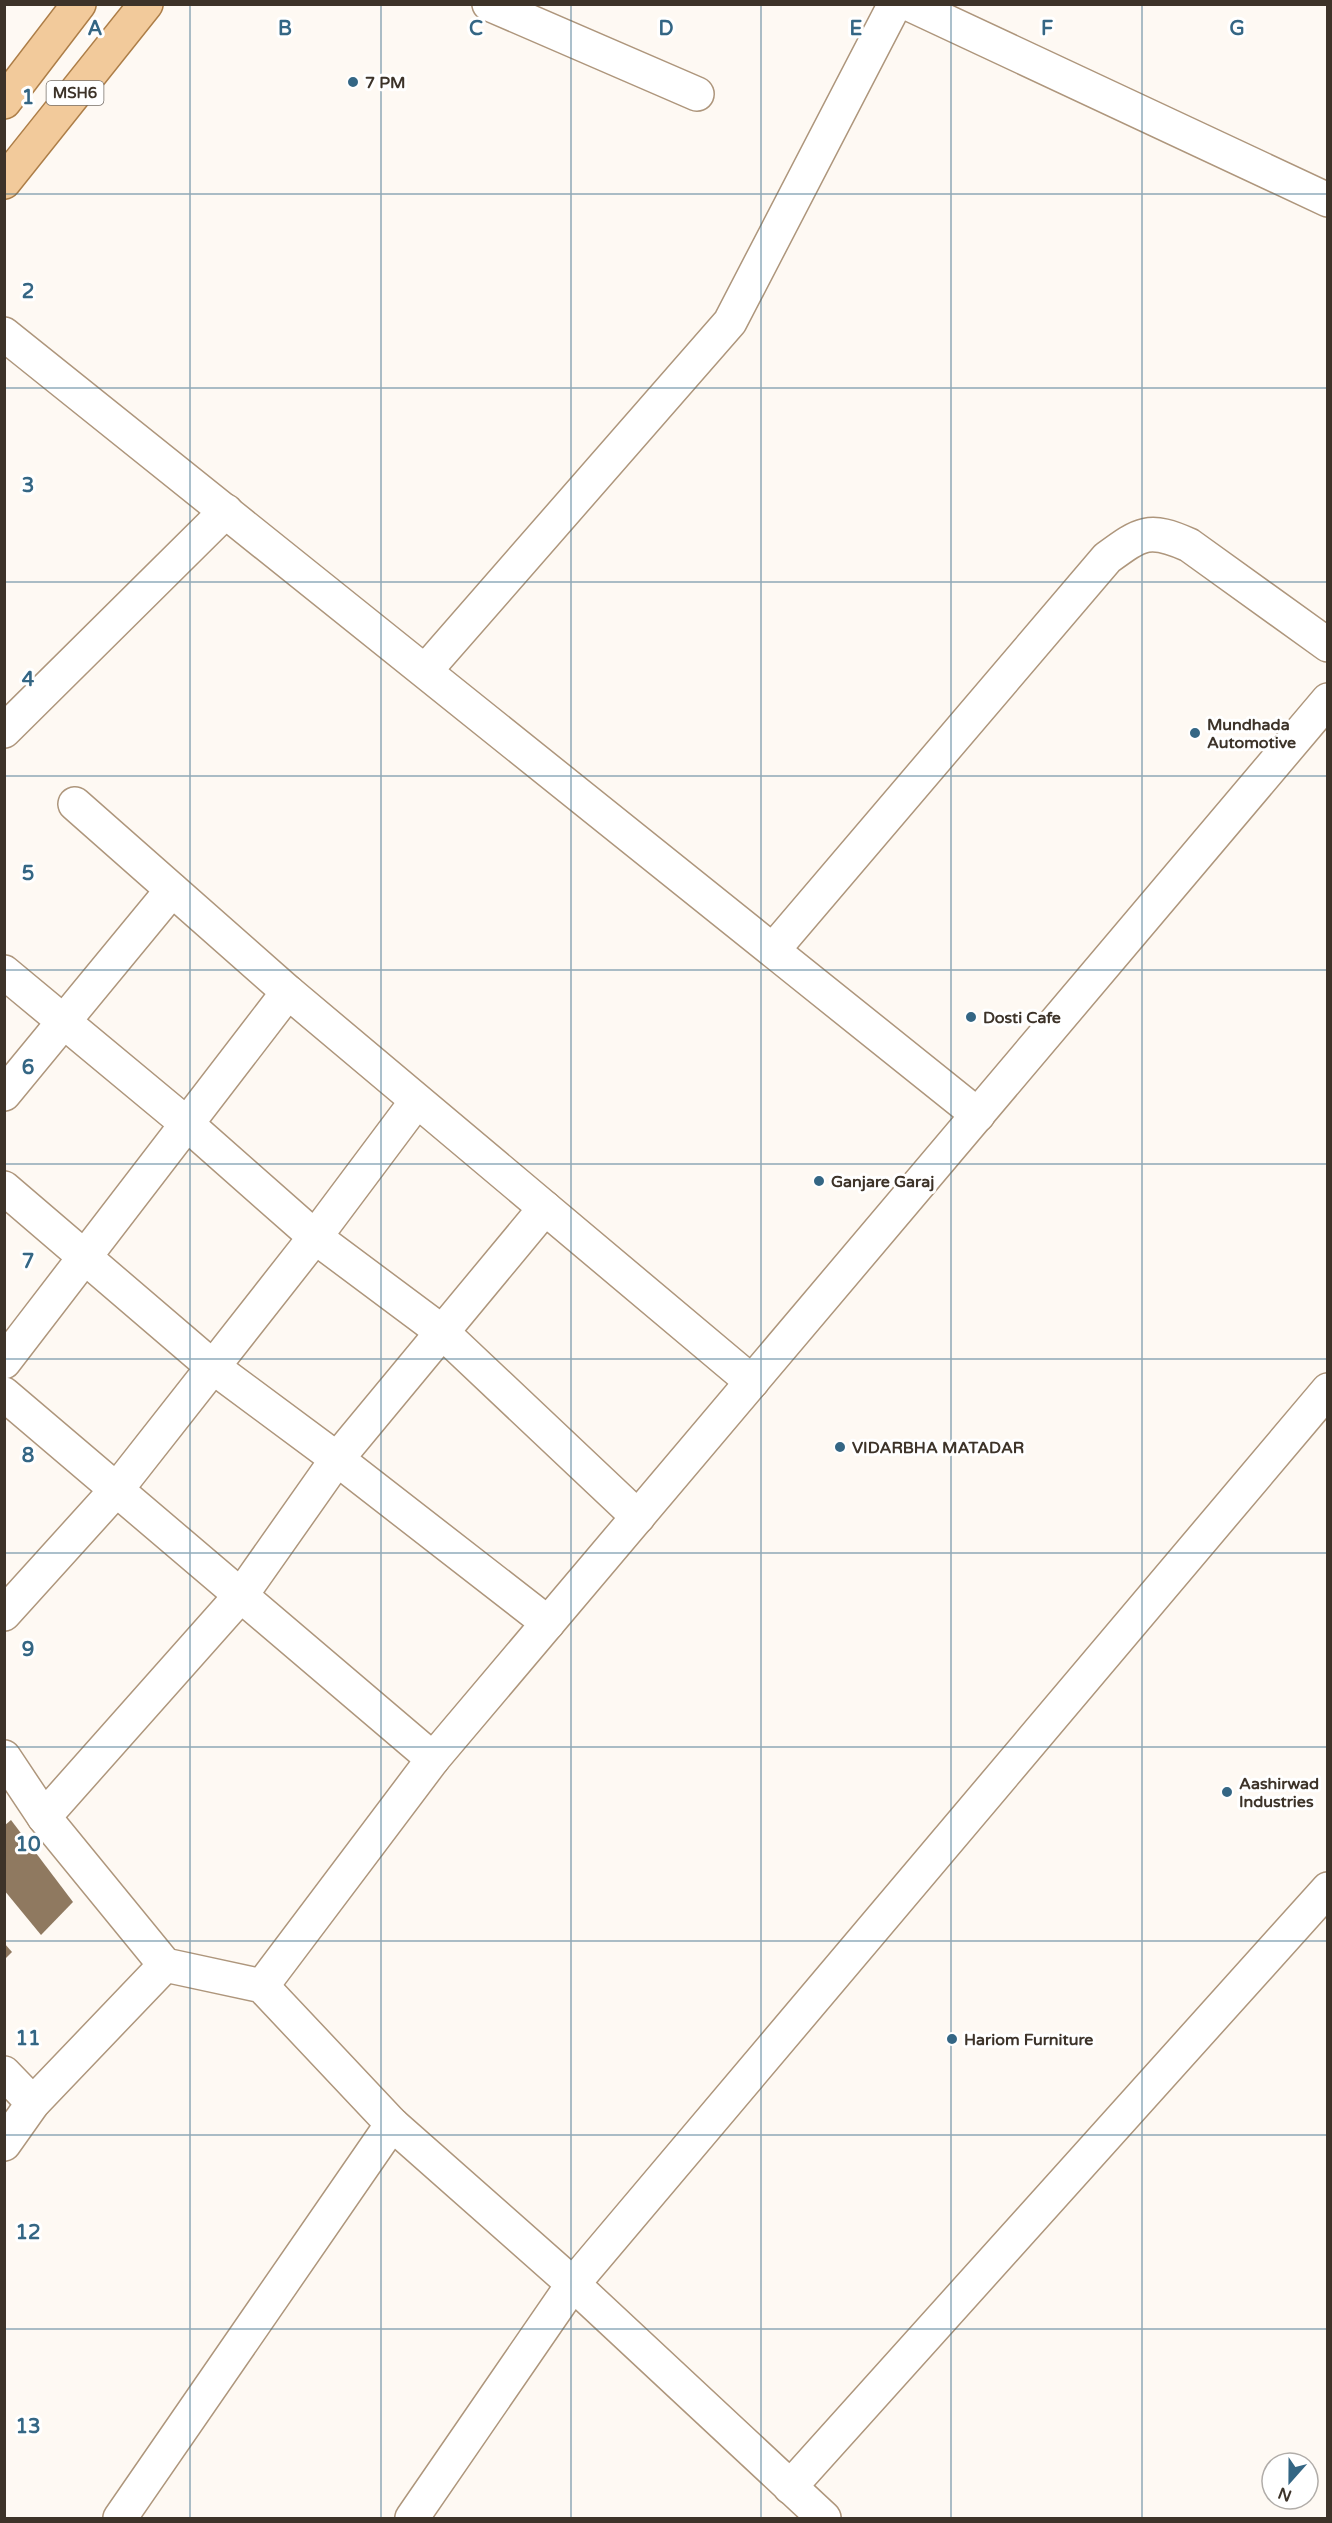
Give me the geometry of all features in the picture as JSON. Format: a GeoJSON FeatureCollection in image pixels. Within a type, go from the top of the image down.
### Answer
{"type":"FeatureCollection","features":[{"type":"Feature","properties":{"kind":"main road","name":"MSH6"},"geometry":{"type":"LineString","coordinates":[[4,102],[80,4]]}},
{"type":"Feature","properties":{"kind":"main road","name":"MSH6"},"geometry":{"type":"LineString","coordinates":[[4,182],[146,4]]}},
{"type":"Feature","properties":{"kind":"street"},"geometry":{"type":"LineString","coordinates":[[489,4],[697,94]]}},
{"type":"Feature","properties":{"kind":"street"},"geometry":{"type":"LineString","coordinates":[[426,670],[730,322],[894,4]]}},
{"type":"Feature","properties":{"kind":"street"},"geometry":{"type":"LineString","coordinates":[[909,4],[1328,200]]}},
{"type":"Feature","properties":{"kind":"street"},"geometry":{"type":"LineString","coordinates":[[4,334],[426,670],[978,1115]]}},
{"type":"Feature","properties":{"kind":"street"},"geometry":{"type":"LineString","coordinates":[[4,731],[226,511]]}},
{"type":"Feature","properties":{"kind":"street"},"geometry":{"type":"LineString","coordinates":[[773,951],[1107,558],[1131,540],[1148,533],[1166,535],[1189,545],[1328,645]]}},
{"type":"Feature","properties":{"kind":"street"},"geometry":{"type":"LineString","coordinates":[[262,1986],[433,1759],[1328,700]]}},
{"type":"Feature","properties":{"kind":"street"},"geometry":{"type":"LineString","coordinates":[[75,804],[416,1102],[752,1382]]}},
{"type":"Feature","properties":{"kind":"street"},"geometry":{"type":"LineString","coordinates":[[4,1094],[172,890]]}},
{"type":"Feature","properties":{"kind":"street"},"geometry":{"type":"LineString","coordinates":[[4,972],[187,1124],[315,1237],[441,1331],[638,1517]]}},
{"type":"Feature","properties":{"kind":"street"},"geometry":{"type":"LineString","coordinates":[[4,1362],[288,992]]}},
{"type":"Feature","properties":{"kind":"street"},"geometry":{"type":"LineString","coordinates":[[4,1614],[117,1489],[315,1237],[416,1102]]}},
{"type":"Feature","properties":{"kind":"street"},"geometry":{"type":"LineString","coordinates":[[4,1188],[213,1367],[338,1459],[548,1623]]}},
{"type":"Feature","properties":{"kind":"street"},"geometry":{"type":"LineString","coordinates":[[44,1818],[242,1594],[338,1459],[441,1331],[545,1208]]}},
{"type":"Feature","properties":{"kind":"street"},"geometry":{"type":"LineString","coordinates":[[412,2518],[573,2284],[1328,1390]]}},
{"type":"Feature","properties":{"kind":"street"},"geometry":{"type":"LineString","coordinates":[[4,1394],[242,1594],[433,1759]]}},
{"type":"Feature","properties":{"kind":"street"},"geometry":{"type":"LineString","coordinates":[[4,1757],[44,1818],[165,1965],[262,1986],[392,2124],[573,2284],[824,2518]]}},
{"type":"Feature","properties":{"kind":"street"},"geometry":{"type":"LineString","coordinates":[[790,2487],[1328,1889]]}},
{"type":"Feature","properties":{"kind":"street"},"geometry":{"type":"LineString","coordinates":[[4,2144],[33,2103],[165,1965]]}},
{"type":"Feature","properties":{"kind":"street"},"geometry":{"type":"LineString","coordinates":[[4,2073],[33,2103]]}},
{"type":"Feature","properties":{"kind":"street"},"geometry":{"type":"LineString","coordinates":[[120,2518],[392,2124]]}},
{"type":"Feature","properties":{"kind":"building"},"geometry":{"type":"Polygon","coordinates":[[[11,1820],[73,1902],[41,1935],[4,1890],[4,1826],[11,1820]]]}},
{"type":"Feature","properties":{"kind":"building"},"geometry":{"type":"Polygon","coordinates":[[[4,1943],[12,1952],[4,1960],[4,1943]]]}},
{"type":"Feature","properties":{"kind":"place","name":"7 PM"},"geometry":{"type":"Point","coordinates":[353,82]}},
{"type":"Feature","properties":{"kind":"place","name":"Mundhada Automotive"},"geometry":{"type":"Point","coordinates":[1195,733]}},
{"type":"Feature","properties":{"kind":"place","name":"Dosti Cafe"},"geometry":{"type":"Point","coordinates":[971,1017]}},
{"type":"Feature","properties":{"kind":"place","name":"Ganjare Garaj"},"geometry":{"type":"Point","coordinates":[819,1181]}},
{"type":"Feature","properties":{"kind":"place","name":"VIDARBHA MATADAR"},"geometry":{"type":"Point","coordinates":[840,1447]}},
{"type":"Feature","properties":{"kind":"place","name":"Aashirwad Industries"},"geometry":{"type":"Point","coordinates":[1227,1792]}},
{"type":"Feature","properties":{"kind":"place","name":"Hariom Furniture"},"geometry":{"type":"Point","coordinates":[952,2039]}}]}
